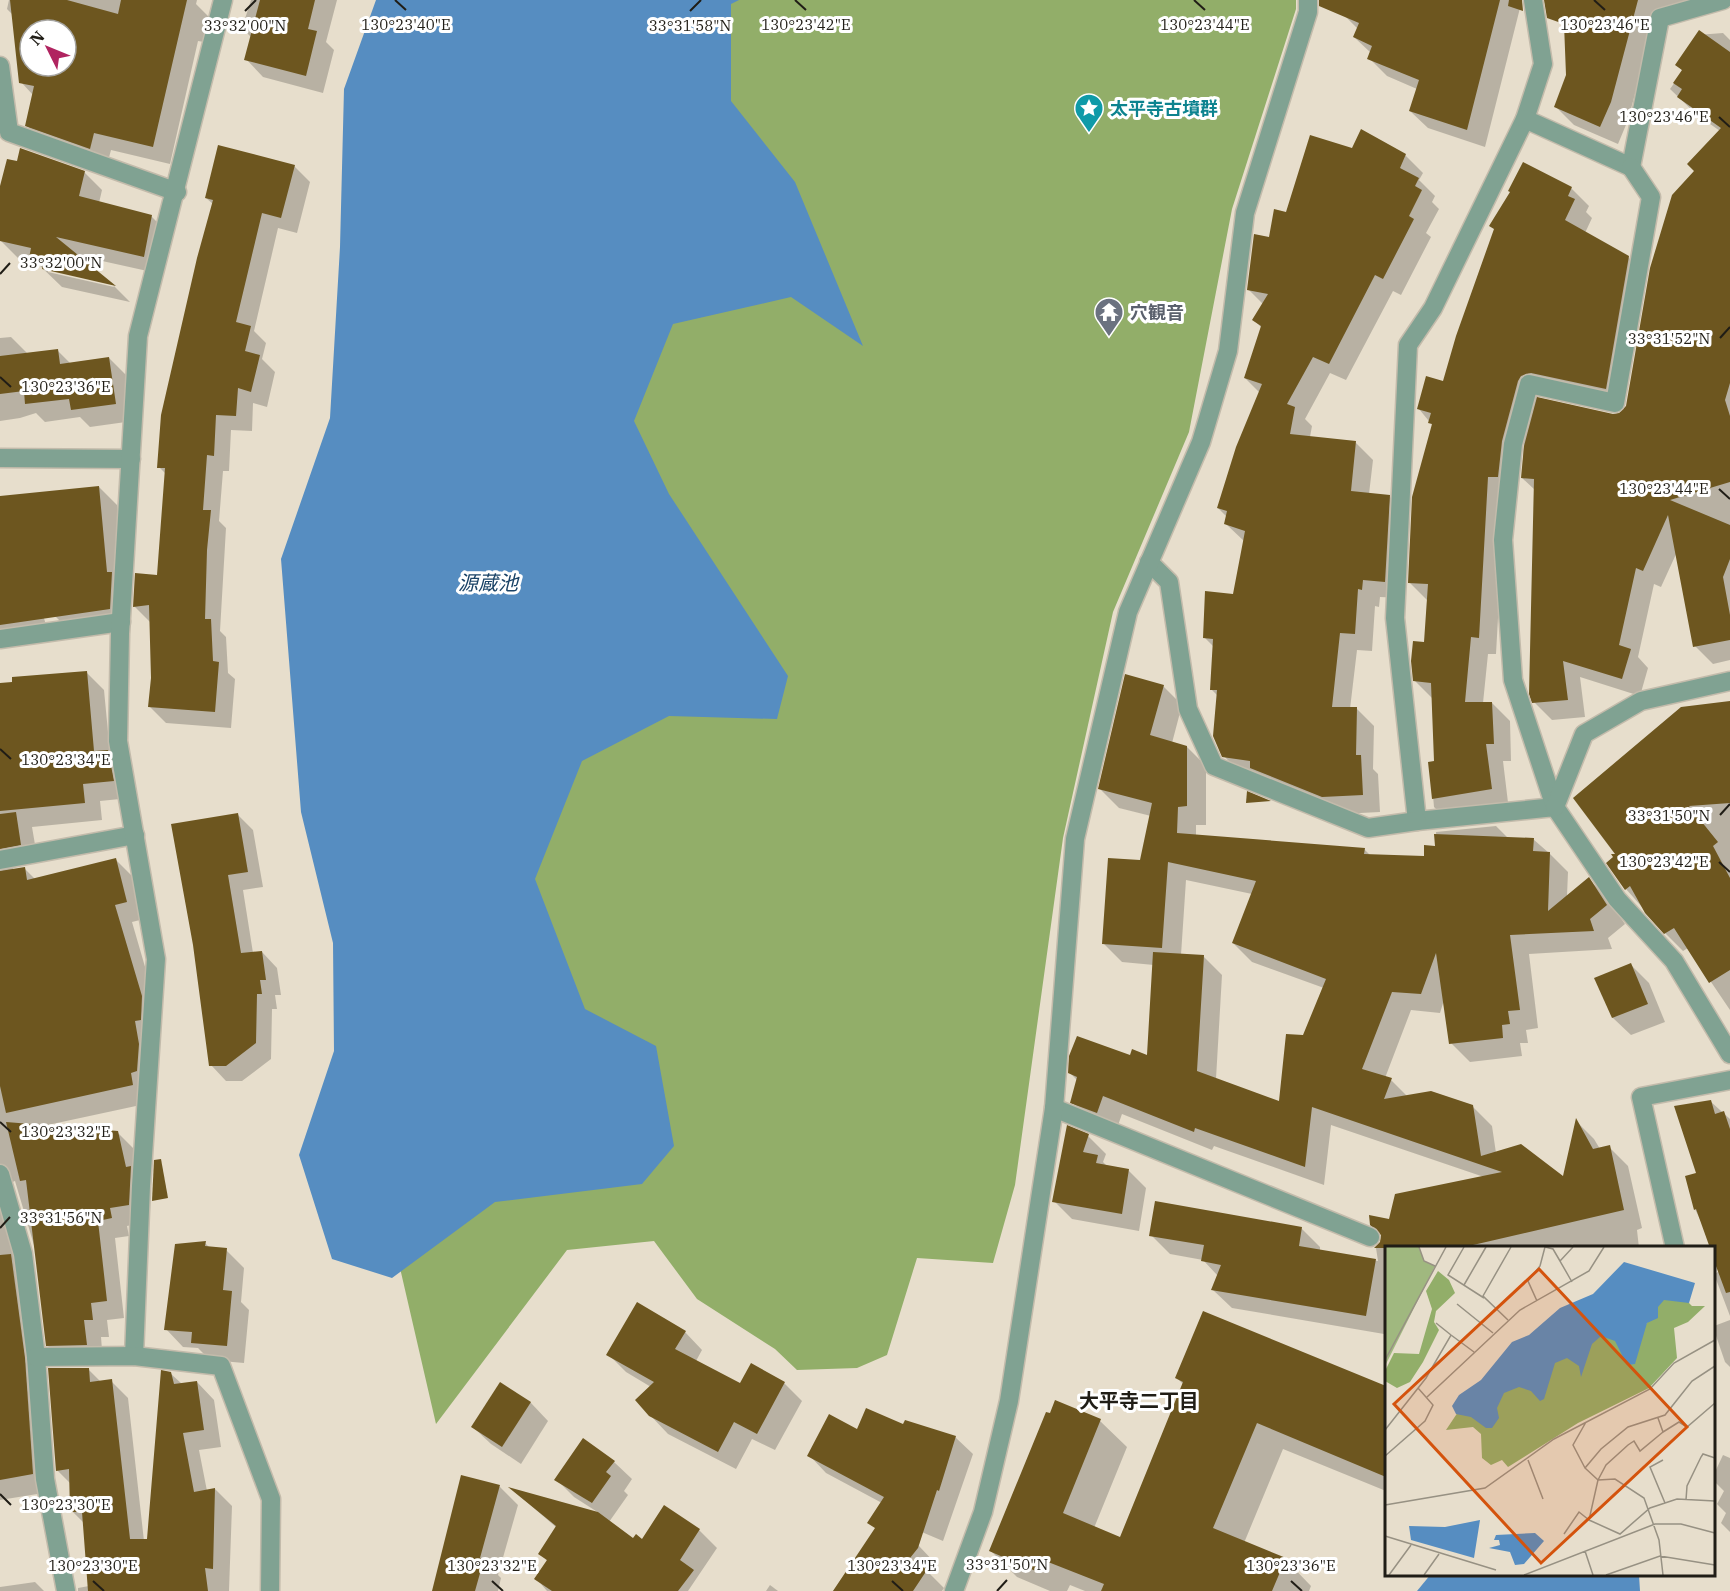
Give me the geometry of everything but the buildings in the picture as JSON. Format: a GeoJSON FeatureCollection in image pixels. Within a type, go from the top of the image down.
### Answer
{"type":"FeatureCollection","features":[{"type":"Feature","properties":{"kind":"street"},"geometry":{"type":"LineString","coordinates":[[134,1356],[141,1186],[156,959],[118,741],[121,622],[138,336],[177,192],[223,0]]}},
{"type":"Feature","properties":{"kind":"street"},"geometry":{"type":"LineString","coordinates":[[954,1591],[983,1512],[1009,1401],[1054,1108],[1075,839],[1128,612],[1201,442],[1228,351],[1245,213],[1308,12],[1308,0]]}},
{"type":"Feature","properties":{"kind":"street"},"geometry":{"type":"LineString","coordinates":[[1418,821],[1395,618],[1408,345],[1433,308],[1525,119],[1543,64],[1533,0]]}},
{"type":"Feature","properties":{"kind":"street"},"geometry":{"type":"LineString","coordinates":[[1631,167],[1660,18],[1723,0]]}},
{"type":"Feature","properties":{"kind":"street"},"geometry":{"type":"LineString","coordinates":[[0,66],[9,132],[177,192]]}},
{"type":"Feature","properties":{"kind":"street"},"geometry":{"type":"LineString","coordinates":[[1525,119],[1631,167],[1651,197],[1616,403],[1529,384],[1513,444],[1503,540],[1513,680],[1555,807],[1617,899],[1674,961],[1730,1054]]}},
{"type":"Feature","properties":{"kind":"street"},"geometry":{"type":"LineString","coordinates":[[0,458],[131,459]]}},
{"type":"Feature","properties":{"kind":"street"},"geometry":{"type":"LineString","coordinates":[[1149,562],[1169,582],[1188,709],[1214,766],[1368,828],[1555,807]]}},
{"type":"Feature","properties":{"kind":"street"},"geometry":{"type":"LineString","coordinates":[[0,639],[121,622]]}},
{"type":"Feature","properties":{"kind":"street"},"geometry":{"type":"LineString","coordinates":[[1555,807],[1584,734],[1641,701],[1730,681]]}},
{"type":"Feature","properties":{"kind":"street"},"geometry":{"type":"LineString","coordinates":[[0,860],[135,836]]}},
{"type":"Feature","properties":{"kind":"street"},"geometry":{"type":"LineString","coordinates":[[1675,1246],[1641,1097],[1730,1080]]}},
{"type":"Feature","properties":{"kind":"street"},"geometry":{"type":"LineString","coordinates":[[1054,1108],[1370,1237]]}},
{"type":"Feature","properties":{"kind":"street"},"geometry":{"type":"LineString","coordinates":[[0,1174],[23,1254],[36,1357],[45,1479],[66,1591]]}},
{"type":"Feature","properties":{"kind":"street"},"geometry":{"type":"LineString","coordinates":[[36,1357],[134,1356],[220,1366],[271,1499],[270,1591]]}},
{"type":"Feature","properties":{"kind":"green space"},"geometry":{"type":"Polygon","coordinates":[[[709,0],[1296,0],[1296,9],[1232,209],[1189,432],[1113,612],[1063,838],[1015,1185],[993,1263],[917,1258],[887,1355],[857,1368],[797,1370],[775,1349],[697,1299],[654,1241],[567,1250],[436,1424],[397,1255],[556,991],[514,860],[606,432],[697,99],[709,0]]]}},
{"type":"Feature","properties":{"kind":"water","name":"源蔵池"},"geometry":{"type":"Polygon","coordinates":[[[376,0],[739,0],[731,4],[731,101],[795,182],[863,346],[791,297],[673,324],[634,421],[669,494],[788,676],[777,719],[669,716],[582,761],[535,879],[585,1009],[656,1046],[674,1146],[642,1184],[495,1202],[392,1278],[332,1259],[299,1155],[334,1051],[333,943],[301,812],[281,559],[330,418],[340,247],[344,89],[376,0]]]}},
{"type":"Feature","properties":{"kind":"water"},"geometry":{"type":"Polygon","coordinates":[[[1429,1576],[1639,1576],[1640,1591],[1417,1591],[1429,1576]]]}},
{"type":"Feature","properties":{"kind":"place","name":"太平寺古墳群"},"geometry":{"type":"Point","coordinates":[1089,134]}},
{"type":"Feature","properties":{"kind":"place","name":"穴観音"},"geometry":{"type":"Point","coordinates":[1109,338]}},
{"type":"Feature","properties":{"kind":"district","name":"大平寺二丁目"},"geometry":{"type":"Point","coordinates":[1139,1400]}}]}
